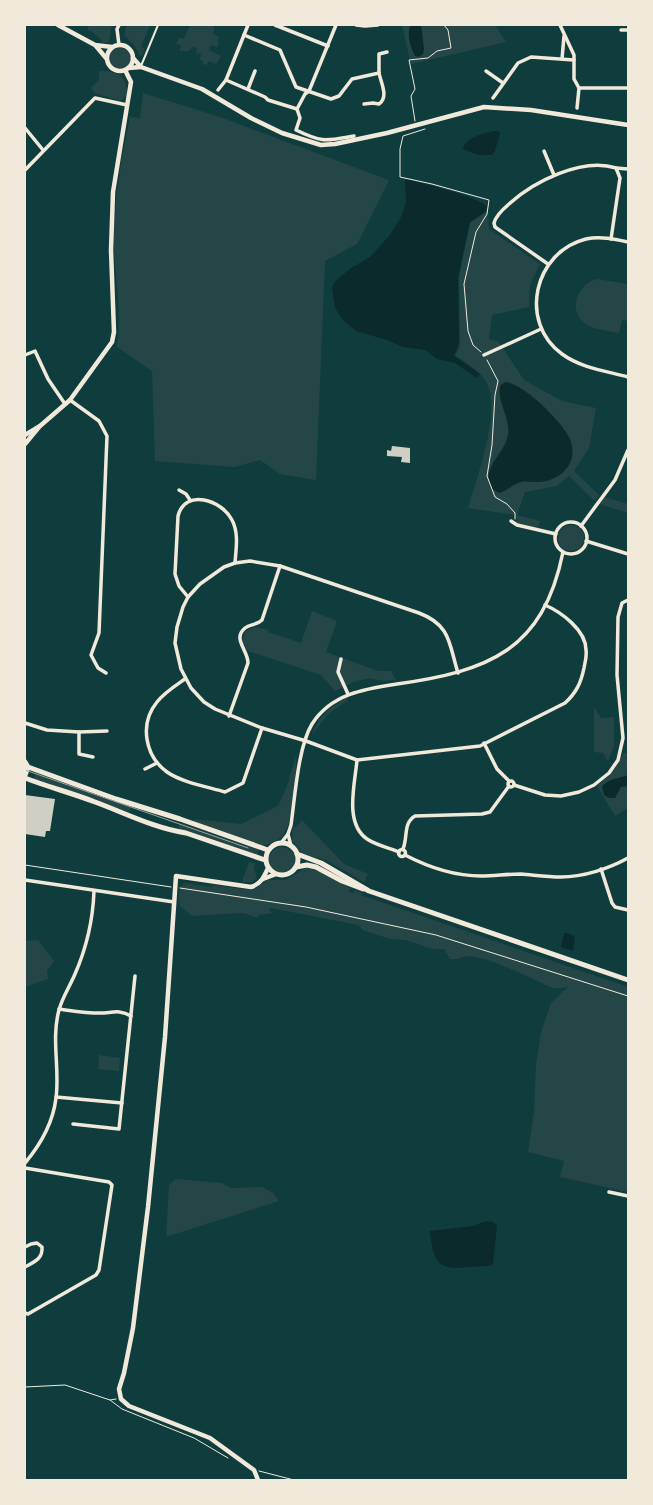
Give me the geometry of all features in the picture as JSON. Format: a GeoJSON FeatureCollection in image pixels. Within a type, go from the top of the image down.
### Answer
{"type":"FeatureCollection","features":[{"type":"Feature","properties":{"kind":"main road"},"geometry":{"type":"LineString","coordinates":[[25,762],[28,767],[116,799],[268,850]]}},
{"type":"Feature","properties":{"kind":"main road"},"geometry":{"type":"LineString","coordinates":[[25,775],[28,767]]}},
{"type":"Feature","properties":{"kind":"main road"},"geometry":{"type":"LineString","coordinates":[[25,778],[173,831],[186,833],[266,860]]}},
{"type":"Feature","properties":{"kind":"main road"},"geometry":{"type":"LineString","coordinates":[[296,867],[298,860],[297,854],[291,846],[281,843],[268,850],[266,860],[268,868],[276,874],[287,874],[296,867],[307,865],[316,867],[358,888],[628,980]]}},
{"type":"Feature","properties":{"kind":"main road"},"geometry":{"type":"LineString","coordinates":[[297,854],[321,863],[369,891]]}},
{"type":"Feature","properties":{"kind":"street"},"geometry":{"type":"LineString","coordinates":[[58,25],[95,45],[106,58],[108,65],[112,69],[119,72],[141,67],[202,89],[251,118],[282,133],[321,145],[335,144],[387,133],[484,107],[531,110],[628,126]]}},
{"type":"Feature","properties":{"kind":"street"},"geometry":{"type":"LineString","coordinates":[[119,25],[117,29],[119,45]]}},
{"type":"Feature","properties":{"kind":"street"},"geometry":{"type":"LineString","coordinates":[[218,90],[226,80],[248,25]]}},
{"type":"Feature","properties":{"kind":"street"},"geometry":{"type":"LineString","coordinates":[[275,25],[328,46]]}},
{"type":"Feature","properties":{"kind":"street"},"geometry":{"type":"LineString","coordinates":[[336,25],[309,90],[305,94],[297,109],[300,118],[296,130],[318,140],[330,140],[354,136]]}},
{"type":"Feature","properties":{"kind":"street"},"geometry":{"type":"LineString","coordinates":[[356,25],[378,25]]}},
{"type":"Feature","properties":{"kind":"street"},"geometry":{"type":"LineString","coordinates":[[560,25],[574,55],[574,79],[579,88],[577,108]]}},
{"type":"Feature","properties":{"kind":"street"},"geometry":{"type":"LineString","coordinates":[[621,30],[628,30]]}},
{"type":"Feature","properties":{"kind":"street"},"geometry":{"type":"LineString","coordinates":[[562,59],[564,34]]}},
{"type":"Feature","properties":{"kind":"street"},"geometry":{"type":"LineString","coordinates":[[244,35],[280,50],[296,86],[331,99],[339,96],[352,79],[379,73]]}},
{"type":"Feature","properties":{"kind":"street"},"geometry":{"type":"LineString","coordinates":[[95,45],[112,47],[119,45],[129,49],[133,58],[141,67]]}},
{"type":"Feature","properties":{"kind":"street"},"geometry":{"type":"LineString","coordinates":[[106,58],[112,47]]}},
{"type":"Feature","properties":{"kind":"street"},"geometry":{"type":"LineString","coordinates":[[364,104],[379,104],[383,102],[385,97],[379,73],[378,54],[387,52]]}},
{"type":"Feature","properties":{"kind":"street"},"geometry":{"type":"LineString","coordinates":[[493,98],[518,63],[531,57],[574,60]]}},
{"type":"Feature","properties":{"kind":"street"},"geometry":{"type":"LineString","coordinates":[[25,444],[39,427],[70,400],[108,350],[114,332],[111,250],[113,200],[131,82],[127,69],[133,58]]}},
{"type":"Feature","properties":{"kind":"street"},"geometry":{"type":"LineString","coordinates":[[248,89],[256,71]]}},
{"type":"Feature","properties":{"kind":"street"},"geometry":{"type":"LineString","coordinates":[[486,71],[503,83]]}},
{"type":"Feature","properties":{"kind":"street"},"geometry":{"type":"LineString","coordinates":[[226,80],[265,97],[268,100],[297,109]]}},
{"type":"Feature","properties":{"kind":"street"},"geometry":{"type":"LineString","coordinates":[[579,88],[628,88]]}},
{"type":"Feature","properties":{"kind":"street"},"geometry":{"type":"LineString","coordinates":[[25,170],[95,98],[127,105]]}},
{"type":"Feature","properties":{"kind":"street"},"geometry":{"type":"LineString","coordinates":[[25,128],[43,150]]}},
{"type":"Feature","properties":{"kind":"street"},"geometry":{"type":"LineString","coordinates":[[544,151],[554,175]]}},
{"type":"Feature","properties":{"kind":"street"},"geometry":{"type":"LineString","coordinates":[[548,264],[495,226],[494,223],[500,211],[532,185],[554,175],[580,168],[596,166],[628,169]]}},
{"type":"Feature","properties":{"kind":"street"},"geometry":{"type":"LineString","coordinates":[[611,239],[620,178],[616,168]]}},
{"type":"Feature","properties":{"kind":"street"},"geometry":{"type":"LineString","coordinates":[[628,242],[595,238],[577,242],[562,250],[548,264],[540,280],[536,294],[536,309],[541,328],[553,347],[572,361],[628,377]]}},
{"type":"Feature","properties":{"kind":"street"},"geometry":{"type":"LineString","coordinates":[[484,355],[541,328]]}},
{"type":"Feature","properties":{"kind":"street"},"geometry":{"type":"LineString","coordinates":[[25,355],[35,351],[48,379],[65,404]]}},
{"type":"Feature","properties":{"kind":"street"},"geometry":{"type":"LineString","coordinates":[[70,400],[99,421],[107,436],[99,633],[91,655],[98,668],[106,673]]}},
{"type":"Feature","properties":{"kind":"street"},"geometry":{"type":"LineString","coordinates":[[25,435],[39,427]]}},
{"type":"Feature","properties":{"kind":"street"},"geometry":{"type":"LineString","coordinates":[[581,526],[615,480],[623,465],[628,450]]}},
{"type":"Feature","properties":{"kind":"street"},"geometry":{"type":"LineString","coordinates":[[179,490],[186,494],[190,500]]}},
{"type":"Feature","properties":{"kind":"street"},"geometry":{"type":"LineString","coordinates":[[188,597],[179,586],[175,574],[178,516],[182,506],[190,500],[201,499],[210,502],[227,512],[232,520],[236,535],[235,563]]}},
{"type":"Feature","properties":{"kind":"street"},"geometry":{"type":"LineString","coordinates":[[513,522],[554,534]]}},
{"type":"Feature","properties":{"kind":"street"},"geometry":{"type":"LineString","coordinates":[[566,523],[575,523],[581,526],[586,533],[586,541],[583,549],[570,554],[563,552],[556,543],[554,534],[566,523]]}},
{"type":"Feature","properties":{"kind":"street"},"geometry":{"type":"LineString","coordinates":[[586,541],[628,554]]}},
{"type":"Feature","properties":{"kind":"street"},"geometry":{"type":"LineString","coordinates":[[291,846],[288,834],[306,741],[312,725],[325,709],[348,694],[361,690],[434,679],[458,673],[484,663],[511,648],[524,637],[545,605],[561,565],[563,552]]}},
{"type":"Feature","properties":{"kind":"street"},"geometry":{"type":"LineString","coordinates":[[458,673],[446,632],[437,621],[419,613],[280,566],[261,562],[235,563],[207,577],[188,597],[180,616],[175,643],[177,656],[185,678],[204,702],[229,716],[262,728],[306,741],[357,760],[470,748],[484,743],[564,703],[574,695],[582,679],[586,649],[583,637],[568,620],[545,605]]}},
{"type":"Feature","properties":{"kind":"street"},"geometry":{"type":"LineString","coordinates":[[229,716],[248,663],[248,658],[241,646],[241,634],[246,627],[259,623],[262,620],[280,566]]}},
{"type":"Feature","properties":{"kind":"street"},"geometry":{"type":"LineString","coordinates":[[509,786],[514,785],[544,795],[561,796],[579,792],[594,785],[609,773],[618,760],[623,738],[617,675],[618,617],[622,603],[628,600]]}},
{"type":"Feature","properties":{"kind":"street"},"geometry":{"type":"LineString","coordinates":[[341,659],[338,672],[348,694]]}},
{"type":"Feature","properties":{"kind":"street"},"geometry":{"type":"LineString","coordinates":[[185,678],[156,702],[148,719],[146,739],[150,751],[157,763],[168,773],[225,792],[243,783],[262,728]]}},
{"type":"Feature","properties":{"kind":"street"},"geometry":{"type":"LineString","coordinates":[[25,723],[47,730],[79,732],[107,731]]}},
{"type":"Feature","properties":{"kind":"street"},"geometry":{"type":"LineString","coordinates":[[79,732],[79,754],[93,757]]}},
{"type":"Feature","properties":{"kind":"street"},"geometry":{"type":"LineString","coordinates":[[484,743],[497,769],[509,781],[513,781],[514,785]]}},
{"type":"Feature","properties":{"kind":"street"},"geometry":{"type":"LineString","coordinates":[[357,760],[353,818],[356,827],[369,840],[398,852],[401,856],[405,855],[424,865],[445,871],[480,876],[521,874],[562,877],[601,869],[628,858]]}},
{"type":"Feature","properties":{"kind":"street"},"geometry":{"type":"LineString","coordinates":[[145,769],[157,763]]}},
{"type":"Feature","properties":{"kind":"street"},"geometry":{"type":"LineString","coordinates":[[405,855],[406,852],[403,849],[407,822],[411,818],[415,816],[482,814],[490,812],[509,786],[509,781]]}},
{"type":"Feature","properties":{"kind":"street"},"geometry":{"type":"LineString","coordinates":[[281,843],[288,834]]}},
{"type":"Feature","properties":{"kind":"street"},"geometry":{"type":"LineString","coordinates":[[398,852],[403,849]]}},
{"type":"Feature","properties":{"kind":"street"},"geometry":{"type":"LineString","coordinates":[[263,879],[268,868]]}},
{"type":"Feature","properties":{"kind":"street"},"geometry":{"type":"LineString","coordinates":[[601,869],[612,904],[617,908],[628,910]]}},
{"type":"Feature","properties":{"kind":"street"},"geometry":{"type":"LineString","coordinates":[[258,1480],[254,1470],[210,1438],[129,1406],[119,1394],[133,1328],[148,1207],[164,1045],[176,876],[248,887],[256,885],[263,879],[276,874]]}},
{"type":"Feature","properties":{"kind":"street"},"geometry":{"type":"LineString","coordinates":[[25,880],[174,902]]}},
{"type":"Feature","properties":{"kind":"street"},"geometry":{"type":"LineString","coordinates":[[25,1162],[36,1150],[52,1117],[56,1097],[55,1051],[59,1009],[76,973],[85,946],[94,891]]}},
{"type":"Feature","properties":{"kind":"street"},"geometry":{"type":"LineString","coordinates":[[73,1124],[119,1129],[135,976]]}},
{"type":"Feature","properties":{"kind":"street"},"geometry":{"type":"LineString","coordinates":[[59,1009],[99,1013],[110,1011],[125,1012],[131,1016]]}},
{"type":"Feature","properties":{"kind":"street"},"geometry":{"type":"LineString","coordinates":[[56,1097],[122,1103]]}},
{"type":"Feature","properties":{"kind":"street"},"geometry":{"type":"LineString","coordinates":[[25,1168],[109,1182],[112,1185],[99,1270],[96,1275],[28,1314],[25,1313]]}},
{"type":"Feature","properties":{"kind":"street"},"geometry":{"type":"LineString","coordinates":[[609,1192],[628,1196]]}},
{"type":"Feature","properties":{"kind":"street"},"geometry":{"type":"LineString","coordinates":[[25,1248],[31,1244],[37,1243],[42,1247],[42,1253],[39,1258],[25,1267]]}},
{"type":"Feature","properties":{"kind":"lane"},"geometry":{"type":"LineString","coordinates":[[141,67],[158,25]]}},
{"type":"Feature","properties":{"kind":"path"},"geometry":{"type":"LineString","coordinates":[[415,121],[411,96],[415,89],[409,60],[428,58],[437,51],[451,48],[448,30],[444,25]]}},
{"type":"Feature","properties":{"kind":"path"},"geometry":{"type":"LineString","coordinates":[[425,130],[403,136],[400,149],[400,177],[432,184],[488,200],[487,214],[476,232],[464,284],[468,331],[473,345],[484,355],[498,381],[495,395],[492,444],[487,476],[495,497],[507,504],[515,513],[513,522]]}},
{"type":"Feature","properties":{"kind":"path"},"geometry":{"type":"LineString","coordinates":[[25,865],[171,887]]}},
{"type":"Feature","properties":{"kind":"path"},"geometry":{"type":"LineString","coordinates":[[177,888],[306,907],[436,935],[628,996]]}},
{"type":"Feature","properties":{"kind":"path"},"geometry":{"type":"LineString","coordinates":[[25,1387],[66,1385],[110,1400],[122,1409],[194,1438],[233,1462]]}},
{"type":"Feature","properties":{"kind":"path"},"geometry":{"type":"LineString","coordinates":[[254,1470],[294,1480]]}},
{"type":"Feature","properties":{"kind":"shaded area"},"geometry":{"type":"Polygon","coordinates":[[[88,25],[113,25],[111,28],[109,42],[104,43],[93,32],[88,30],[88,25]]]}},
{"type":"Feature","properties":{"kind":"shaded area"},"geometry":{"type":"Polygon","coordinates":[[[127,25],[150,25],[141,47],[144,48],[143,55],[140,56],[134,45],[124,35],[127,25]]]}},
{"type":"Feature","properties":{"kind":"shaded area"},"geometry":{"type":"Polygon","coordinates":[[[190,25],[214,25],[213,28],[215,29],[213,34],[219,37],[217,41],[219,43],[217,47],[211,45],[209,50],[221,56],[216,64],[209,61],[207,65],[203,64],[203,61],[200,60],[201,54],[196,53],[197,48],[192,47],[189,51],[180,51],[181,46],[176,44],[179,38],[184,39],[190,25]]]}},
{"type":"Feature","properties":{"kind":"shaded area"},"geometry":{"type":"Polygon","coordinates":[[[402,25],[495,25],[506,42],[411,64],[402,25]]]}},
{"type":"Feature","properties":{"kind":"shaded area"},"geometry":{"type":"Polygon","coordinates":[[[410,25],[421,25],[424,49],[423,54],[419,57],[415,56],[410,45],[410,25]]]}},
{"type":"Feature","properties":{"kind":"shaded area"},"geometry":{"type":"Polygon","coordinates":[[[120,48],[124,49],[130,55],[130,63],[124,69],[120,70],[116,69],[110,63],[109,59],[110,55],[116,49],[120,48]]]}},
{"type":"Feature","properties":{"kind":"shaded area"},"geometry":{"type":"Polygon","coordinates":[[[99,71],[116,73],[120,76],[127,88],[127,95],[120,101],[95,93],[91,88],[99,80],[99,71]]]}},
{"type":"Feature","properties":{"kind":"shaded area"},"geometry":{"type":"Polygon","coordinates":[[[143,93],[220,117],[389,180],[357,244],[325,261],[316,480],[280,474],[260,460],[235,467],[155,461],[152,371],[117,347],[119,319],[114,234],[117,190],[130,117],[140,118],[143,93]]]}},
{"type":"Feature","properties":{"kind":"shaded area"},"geometry":{"type":"Polygon","coordinates":[[[494,131],[499,131],[500,134],[495,151],[492,155],[478,155],[463,149],[464,145],[471,139],[494,131]]]}},
{"type":"Feature","properties":{"kind":"shaded area"},"geometry":{"type":"Polygon","coordinates":[[[405,180],[410,180],[463,195],[482,203],[487,207],[485,212],[470,222],[458,277],[459,343],[454,356],[480,374],[477,378],[455,363],[437,359],[425,350],[403,347],[387,340],[356,331],[343,320],[335,308],[332,288],[334,282],[351,268],[370,257],[389,236],[400,219],[406,203],[405,180]]]}},
{"type":"Feature","properties":{"kind":"shaded area"},"geometry":{"type":"Polygon","coordinates":[[[488,211],[489,229],[540,264],[530,285],[529,307],[492,315],[489,339],[498,341],[524,380],[562,401],[596,408],[589,448],[574,471],[599,495],[595,501],[569,476],[557,486],[525,492],[517,515],[540,521],[538,528],[517,523],[516,515],[468,508],[482,463],[490,428],[491,396],[487,383],[481,375],[455,355],[459,349],[460,342],[459,278],[470,223],[488,211]]]}},
{"type":"Feature","properties":{"kind":"shaded area"},"geometry":{"type":"Polygon","coordinates":[[[597,279],[628,284],[628,321],[622,320],[619,333],[593,328],[580,319],[577,312],[577,298],[580,292],[584,286],[597,279]]]}},
{"type":"Feature","properties":{"kind":"shaded area"},"geometry":{"type":"Polygon","coordinates":[[[505,382],[522,389],[541,404],[558,422],[571,441],[572,458],[569,466],[557,477],[544,482],[521,482],[499,493],[492,489],[489,481],[489,474],[494,462],[506,442],[508,435],[508,423],[500,398],[500,386],[505,382]]]}},
{"type":"Feature","properties":{"kind":"shaded area"},"geometry":{"type":"Polygon","coordinates":[[[605,497],[628,504],[628,513],[600,504],[605,497]]]}},
{"type":"Feature","properties":{"kind":"shaded area"},"geometry":{"type":"Polygon","coordinates":[[[571,525],[580,529],[584,538],[580,547],[571,551],[562,547],[558,538],[562,529],[571,525]]]}},
{"type":"Feature","properties":{"kind":"shaded area"},"geometry":{"type":"Polygon","coordinates":[[[312,611],[337,621],[326,652],[378,671],[391,671],[396,680],[384,681],[369,678],[354,682],[335,691],[321,675],[248,651],[242,641],[245,632],[254,627],[269,630],[268,632],[301,643],[312,611]]]}},
{"type":"Feature","properties":{"kind":"shaded area"},"geometry":{"type":"Polygon","coordinates":[[[347,698],[348,700],[328,714],[312,735],[321,717],[347,698]]]}},
{"type":"Feature","properties":{"kind":"shaded area"},"geometry":{"type":"Polygon","coordinates":[[[594,707],[601,718],[614,717],[614,746],[608,761],[603,753],[594,752],[594,707]]]}},
{"type":"Feature","properties":{"kind":"shaded area"},"geometry":{"type":"Polygon","coordinates":[[[624,753],[628,754],[628,808],[615,816],[597,786],[608,777],[624,753]]]}},
{"type":"Feature","properties":{"kind":"shaded area"},"geometry":{"type":"Polygon","coordinates":[[[296,756],[295,785],[290,818],[284,834],[278,840],[266,845],[256,845],[228,836],[194,821],[195,819],[241,824],[278,806],[287,786],[296,756]]]}},
{"type":"Feature","properties":{"kind":"shaded area"},"geometry":{"type":"Polygon","coordinates":[[[36,773],[131,806],[129,812],[33,779],[36,773]]]}},
{"type":"Feature","properties":{"kind":"shaded area"},"geometry":{"type":"Polygon","coordinates":[[[628,775],[628,786],[621,787],[615,798],[609,798],[604,795],[602,786],[605,783],[628,775]]]}},
{"type":"Feature","properties":{"kind":"shaded area"},"geometry":{"type":"Polygon","coordinates":[[[302,820],[344,864],[368,874],[364,882],[326,860],[303,854],[292,840],[293,827],[296,827],[302,820]]]}},
{"type":"Feature","properties":{"kind":"shaded area"},"geometry":{"type":"Polygon","coordinates":[[[180,823],[259,850],[257,856],[178,829],[180,823]]]}},
{"type":"Feature","properties":{"kind":"shaded area"},"geometry":{"type":"Polygon","coordinates":[[[282,847],[291,851],[295,860],[291,869],[282,873],[273,869],[269,860],[273,851],[282,847]]]}},
{"type":"Feature","properties":{"kind":"shaded area"},"geometry":{"type":"Polygon","coordinates":[[[249,862],[255,863],[254,868],[257,878],[252,882],[242,882],[249,862]]]}},
{"type":"Feature","properties":{"kind":"shaded area"},"geometry":{"type":"Polygon","coordinates":[[[306,868],[322,872],[350,888],[349,892],[353,893],[355,890],[362,893],[361,895],[628,987],[628,1192],[560,1177],[564,1161],[528,1152],[534,1112],[536,1065],[541,1032],[551,1003],[568,987],[553,988],[504,966],[476,957],[465,956],[458,959],[450,959],[444,949],[432,949],[406,940],[390,939],[363,930],[358,925],[271,908],[269,910],[273,913],[258,915],[258,918],[243,913],[192,916],[180,906],[179,893],[181,887],[185,883],[252,890],[267,880],[286,880],[306,868]]]}},
{"type":"Feature","properties":{"kind":"shaded area"},"geometry":{"type":"Polygon","coordinates":[[[564,933],[568,933],[575,937],[573,951],[561,947],[564,933]]]}},
{"type":"Feature","properties":{"kind":"shaded area"},"geometry":{"type":"Polygon","coordinates":[[[38,940],[54,961],[47,971],[48,979],[25,987],[25,941],[38,940]]]}},
{"type":"Feature","properties":{"kind":"shaded area"},"geometry":{"type":"Polygon","coordinates":[[[99,1055],[120,1058],[119,1071],[98,1069],[99,1055]]]}},
{"type":"Feature","properties":{"kind":"shaded area"},"geometry":{"type":"Polygon","coordinates":[[[175,1179],[222,1183],[231,1188],[262,1187],[273,1193],[279,1201],[166,1237],[169,1185],[175,1179]]]}},
{"type":"Feature","properties":{"kind":"shaded area"},"geometry":{"type":"Polygon","coordinates":[[[486,1221],[493,1222],[497,1225],[493,1264],[488,1266],[454,1268],[440,1263],[435,1256],[430,1231],[473,1226],[486,1221]]]}},
{"type":"Feature","properties":{"kind":"building"},"geometry":{"type":"Polygon","coordinates":[[[392,446],[410,448],[410,463],[401,462],[402,457],[387,456],[387,450],[391,451],[392,446]]]}},
{"type":"Feature","properties":{"kind":"building"},"geometry":{"type":"Polygon","coordinates":[[[25,795],[55,799],[50,831],[46,831],[45,837],[25,834],[25,795]]]}},
{"type":"Feature","properties":{"kind":"tram line"},"geometry":{"type":"LineString","coordinates":[[25,770],[248,848]]}}]}
